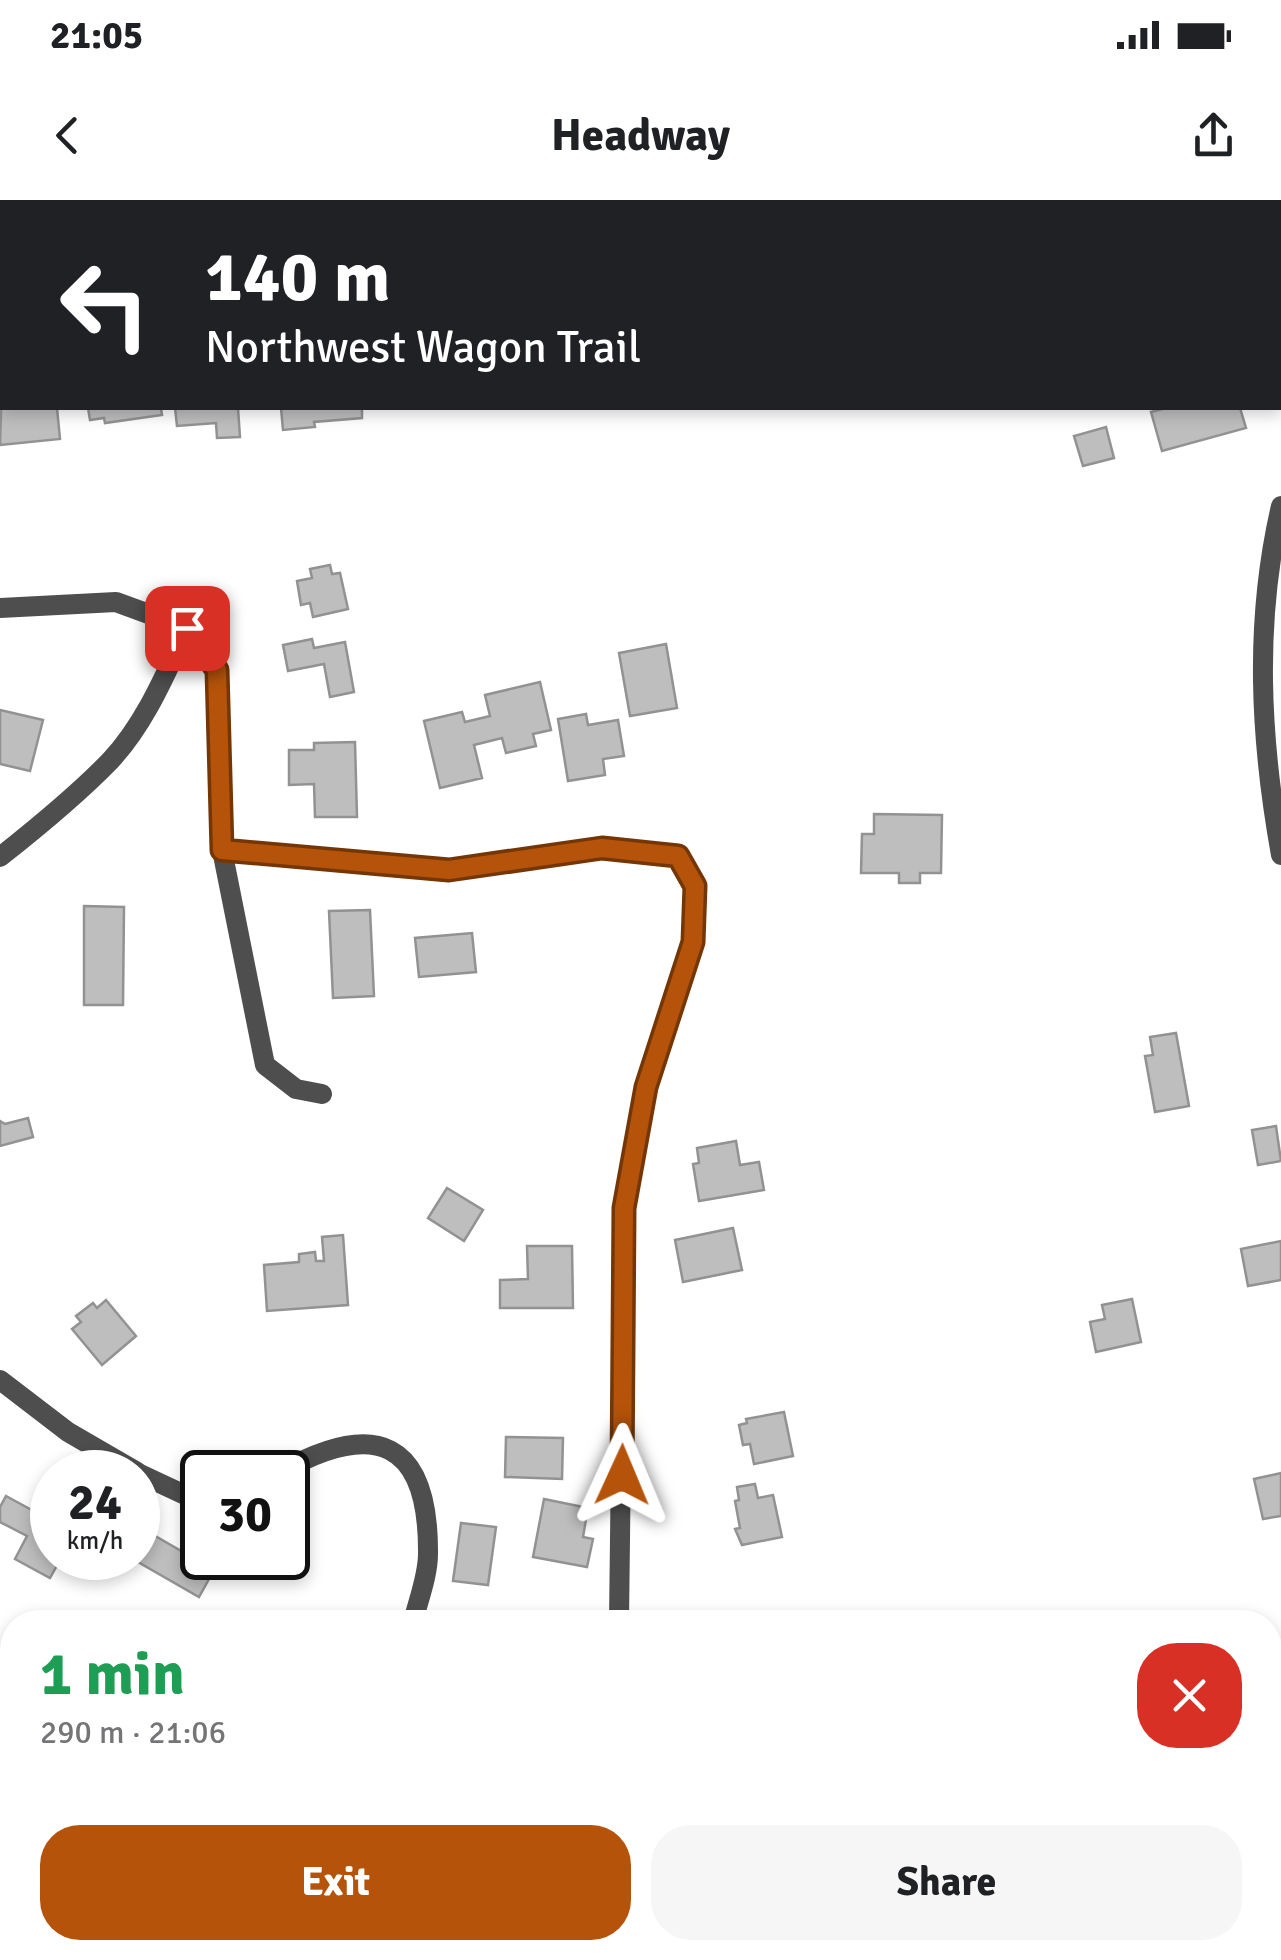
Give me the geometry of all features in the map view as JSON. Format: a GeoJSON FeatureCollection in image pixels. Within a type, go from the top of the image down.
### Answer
{"type":"FeatureCollection","features":[{"type":"Feature","properties":{"kind":"street"},"geometry":{"type":"LineString","coordinates":[[1281,506],[1267,584],[1261,666],[1262,720],[1281,855]]}},
{"type":"Feature","properties":{"kind":"street"},"geometry":{"type":"LineString","coordinates":[[0,608],[116,602],[187,628],[217,670],[222,850],[265,1064],[296,1089],[322,1094]]}},
{"type":"Feature","properties":{"kind":"street"},"geometry":{"type":"LineString","coordinates":[[0,857],[50,818],[112,758],[159,689],[187,628]]}},
{"type":"Feature","properties":{"kind":"street"},"geometry":{"type":"LineString","coordinates":[[222,850],[449,870],[602,848],[678,856],[695,886],[693,942],[646,1087],[624,1208],[619,1610]]}},
{"type":"Feature","properties":{"kind":"street"},"geometry":{"type":"LineString","coordinates":[[0,1380],[68,1432],[99,1450]]}},
{"type":"Feature","properties":{"kind":"street"},"geometry":{"type":"LineString","coordinates":[[310,1457],[362,1441],[396,1452],[416,1476],[428,1556],[416,1610]]}},
{"type":"Feature","properties":{"kind":"building"},"geometry":{"type":"Polygon","coordinates":[[[1,410],[57,410],[60,439],[0,445],[1,410]]]}},
{"type":"Feature","properties":{"kind":"building"},"geometry":{"type":"Polygon","coordinates":[[[88,410],[161,410],[162,415],[105,423],[104,418],[90,420],[88,410]]]}},
{"type":"Feature","properties":{"kind":"building"},"geometry":{"type":"Polygon","coordinates":[[[175,410],[238,410],[240,437],[217,438],[216,423],[177,426],[175,410]]]}},
{"type":"Feature","properties":{"kind":"building"},"geometry":{"type":"Polygon","coordinates":[[[281,410],[362,410],[362,418],[314,422],[315,427],[283,430],[281,410]]]}},
{"type":"Feature","properties":{"kind":"building"},"geometry":{"type":"Polygon","coordinates":[[[1241,410],[1246,428],[1162,451],[1151,412],[1241,410]]]}},
{"type":"Feature","properties":{"kind":"building"},"geometry":{"type":"Polygon","coordinates":[[[1106,427],[1114,458],[1083,466],[1074,436],[1106,427]]]}},
{"type":"Feature","properties":{"kind":"building"},"geometry":{"type":"Polygon","coordinates":[[[330,565],[332,574],[340,573],[348,609],[313,617],[310,603],[301,605],[297,581],[312,578],[310,569],[330,565]]]}},
{"type":"Feature","properties":{"kind":"building"},"geometry":{"type":"Polygon","coordinates":[[[312,639],[314,648],[345,642],[354,692],[330,697],[324,664],[288,671],[283,645],[312,639]]]}},
{"type":"Feature","properties":{"kind":"building"},"geometry":{"type":"Polygon","coordinates":[[[666,644],[677,708],[630,716],[619,653],[666,644]]]}},
{"type":"Feature","properties":{"kind":"building"},"geometry":{"type":"Polygon","coordinates":[[[540,682],[551,730],[533,734],[536,746],[506,753],[502,738],[474,745],[482,778],[440,788],[424,721],[462,712],[465,722],[490,716],[485,695],[540,682]]]}},
{"type":"Feature","properties":{"kind":"building"},"geometry":{"type":"Polygon","coordinates":[[[0,710],[43,720],[30,771],[0,764],[0,710]]]}},
{"type":"Feature","properties":{"kind":"building"},"geometry":{"type":"Polygon","coordinates":[[[586,714],[588,725],[618,720],[624,756],[603,759],[605,775],[568,781],[558,719],[586,714]]]}},
{"type":"Feature","properties":{"kind":"building"},"geometry":{"type":"Polygon","coordinates":[[[355,742],[357,817],[315,817],[314,784],[289,785],[289,750],[314,750],[314,743],[355,742]]]}},
{"type":"Feature","properties":{"kind":"building"},"geometry":{"type":"Polygon","coordinates":[[[874,814],[942,815],[941,873],[920,873],[920,883],[899,883],[899,873],[861,873],[862,834],[874,834],[874,814]]]}},
{"type":"Feature","properties":{"kind":"building"},"geometry":{"type":"Polygon","coordinates":[[[84,906],[124,907],[123,1005],[84,1005],[84,906]]]}},
{"type":"Feature","properties":{"kind":"building"},"geometry":{"type":"Polygon","coordinates":[[[370,910],[374,996],[333,998],[329,911],[370,910]]]}},
{"type":"Feature","properties":{"kind":"building"},"geometry":{"type":"Polygon","coordinates":[[[472,933],[476,972],[419,977],[415,938],[472,933]]]}},
{"type":"Feature","properties":{"kind":"building"},"geometry":{"type":"Polygon","coordinates":[[[1176,1033],[1189,1106],[1155,1112],[1145,1056],[1153,1055],[1150,1037],[1176,1033]]]}},
{"type":"Feature","properties":{"kind":"building"},"geometry":{"type":"Polygon","coordinates":[[[28,1118],[33,1137],[0,1146],[0,1121],[5,1124],[28,1118]]]}},
{"type":"Feature","properties":{"kind":"building"},"geometry":{"type":"Polygon","coordinates":[[[1276,1126],[1281,1161],[1258,1165],[1252,1130],[1276,1126]]]}},
{"type":"Feature","properties":{"kind":"building"},"geometry":{"type":"Polygon","coordinates":[[[736,1141],[740,1165],[759,1162],[764,1190],[699,1201],[693,1164],[699,1163],[697,1148],[736,1141]]]}},
{"type":"Feature","properties":{"kind":"building"},"geometry":{"type":"Polygon","coordinates":[[[447,1188],[483,1210],[464,1241],[428,1218],[447,1188]]]}},
{"type":"Feature","properties":{"kind":"building"},"geometry":{"type":"Polygon","coordinates":[[[733,1228],[742,1270],[683,1282],[675,1240],[733,1228]]]}},
{"type":"Feature","properties":{"kind":"building"},"geometry":{"type":"Polygon","coordinates":[[[343,1235],[348,1305],[267,1311],[264,1265],[299,1262],[299,1254],[315,1252],[316,1261],[324,1261],[322,1237],[343,1235]]]}},
{"type":"Feature","properties":{"kind":"building"},"geometry":{"type":"Polygon","coordinates":[[[1281,1241],[1281,1280],[1248,1286],[1241,1249],[1281,1241]]]}},
{"type":"Feature","properties":{"kind":"building"},"geometry":{"type":"Polygon","coordinates":[[[527,1246],[572,1246],[573,1308],[500,1308],[500,1280],[528,1279],[527,1246]]]}},
{"type":"Feature","properties":{"kind":"building"},"geometry":{"type":"Polygon","coordinates":[[[1132,1299],[1141,1342],[1096,1352],[1090,1322],[1105,1319],[1102,1305],[1132,1299]]]}},
{"type":"Feature","properties":{"kind":"building"},"geometry":{"type":"Polygon","coordinates":[[[106,1300],[136,1336],[102,1365],[72,1329],[81,1322],[76,1316],[93,1303],[97,1308],[106,1300]]]}},
{"type":"Feature","properties":{"kind":"building"},"geometry":{"type":"Polygon","coordinates":[[[784,1412],[793,1456],[754,1464],[750,1444],[743,1445],[739,1425],[747,1423],[746,1419],[784,1412]]]}},
{"type":"Feature","properties":{"kind":"building"},"geometry":{"type":"Polygon","coordinates":[[[506,1437],[563,1438],[562,1479],[505,1477],[506,1437]]]}},
{"type":"Feature","properties":{"kind":"building"},"geometry":{"type":"Polygon","coordinates":[[[1281,1473],[1281,1516],[1263,1519],[1254,1479],[1281,1473]]]}},
{"type":"Feature","properties":{"kind":"building"},"geometry":{"type":"Polygon","coordinates":[[[755,1484],[758,1498],[773,1495],[782,1537],[742,1545],[735,1529],[740,1528],[735,1501],[739,1500],[737,1487],[755,1484]]]}},
{"type":"Feature","properties":{"kind":"building"},"geometry":{"type":"Polygon","coordinates":[[[6,1496],[30,1509],[30,1567],[15,1559],[27,1536],[0,1522],[0,1507],[6,1496]]]}},
{"type":"Feature","properties":{"kind":"building"},"geometry":{"type":"Polygon","coordinates":[[[544,1499],[588,1508],[583,1537],[593,1539],[587,1567],[533,1557],[544,1499]]]}},
{"type":"Feature","properties":{"kind":"building"},"geometry":{"type":"Polygon","coordinates":[[[461,1523],[496,1527],[488,1585],[453,1581],[461,1523]]]}},
{"type":"Feature","properties":{"kind":"building"},"geometry":{"type":"Polygon","coordinates":[[[160,1539],[180,1550],[180,1580],[208,1580],[199,1597],[160,1575],[160,1539]]]}},
{"type":"Feature","properties":{"kind":"route"},"geometry":{"type":"LineString","coordinates":[[187,628],[217,670],[222,850],[449,870],[602,848],[678,856],[695,886],[693,942],[646,1087],[624,1208],[622,1475]]}}]}
